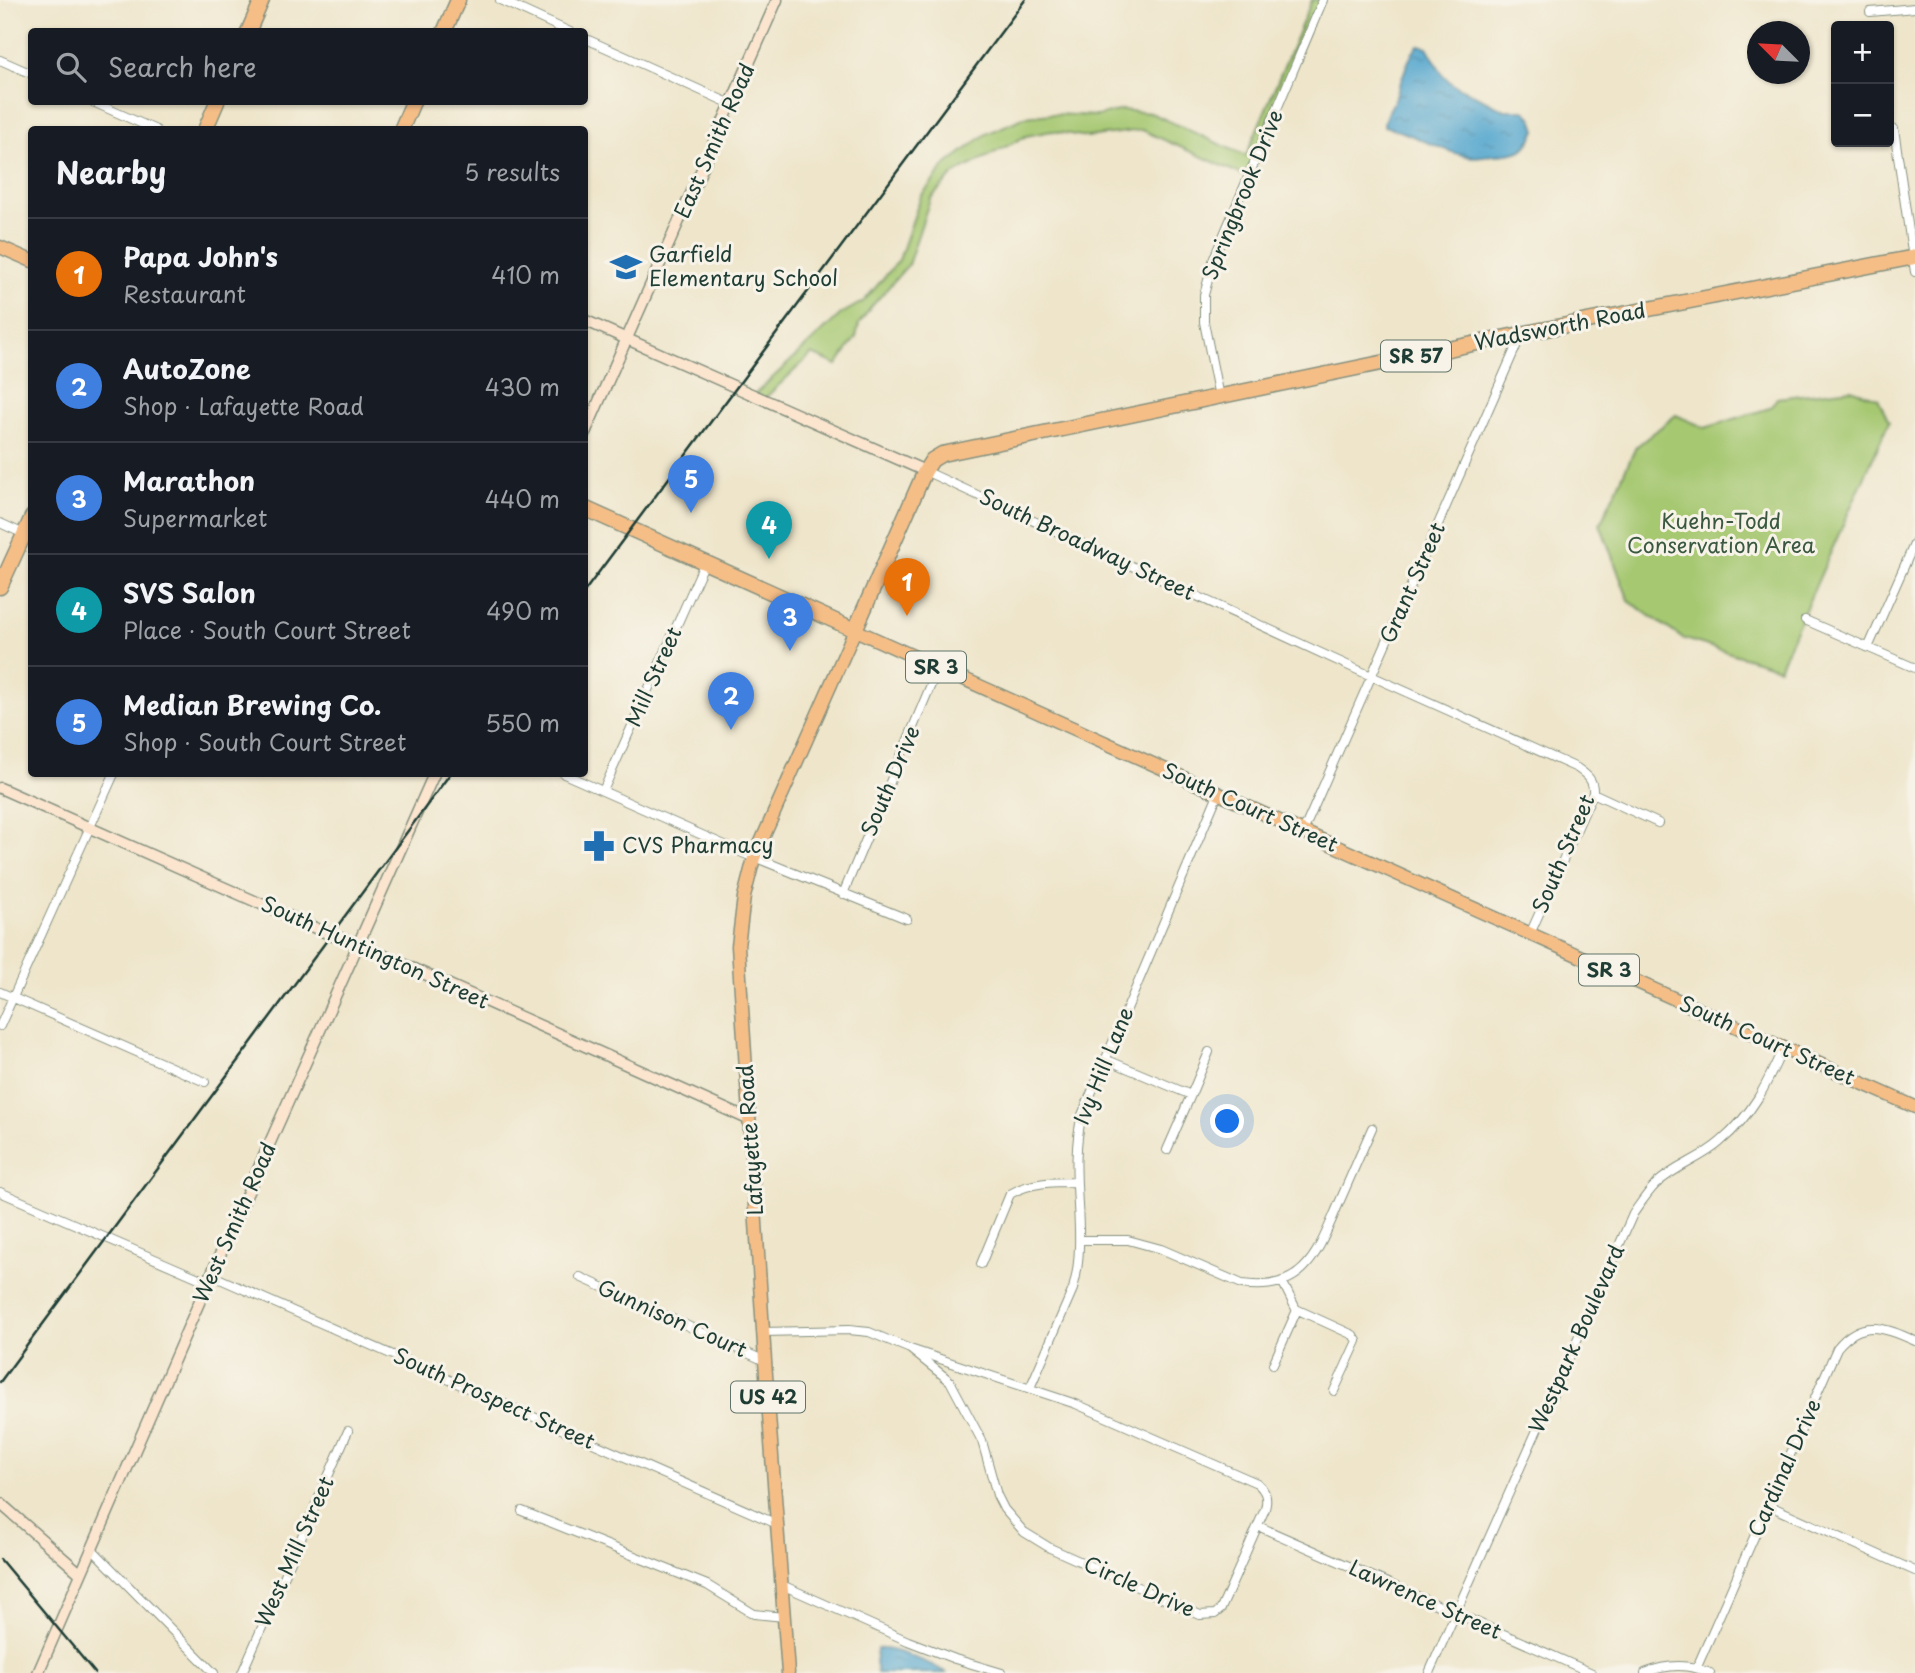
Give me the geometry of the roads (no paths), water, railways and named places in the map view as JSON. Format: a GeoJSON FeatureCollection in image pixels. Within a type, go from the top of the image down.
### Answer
{"type":"FeatureCollection","features":[{"type":"Feature","properties":{"kind":"highway"},"geometry":{"type":"LineString","coordinates":[[250,28],[262,0]]}},
{"type":"Feature","properties":{"kind":"highway"},"geometry":{"type":"LineString","coordinates":[[446,28],[458,0]]}},
{"type":"Feature","properties":{"kind":"highway"},"geometry":{"type":"LineString","coordinates":[[207,126],[216,105]]}},
{"type":"Feature","properties":{"kind":"highway"},"geometry":{"type":"LineString","coordinates":[[403,126],[413,105]]}},
{"type":"Feature","properties":{"kind":"highway","name":"Wadsworth Road"},"geometry":{"type":"LineString","coordinates":[[925,471],[932,460],[942,454],[1522,334],[1914,257]]}},
{"type":"Feature","properties":{"kind":"highway"},"geometry":{"type":"LineString","coordinates":[[855,630],[925,471]]}},
{"type":"Feature","properties":{"kind":"highway","name":"South Court Street"},"geometry":{"type":"LineString","coordinates":[[588,510],[855,630]]}},
{"type":"Feature","properties":{"kind":"highway"},"geometry":{"type":"LineString","coordinates":[[0,587],[28,535]]}},
{"type":"Feature","properties":{"kind":"main road"},"geometry":{"type":"LineString","coordinates":[[0,247],[28,259]]}},
{"type":"Feature","properties":{"kind":"main road","name":"South Court Street"},"geometry":{"type":"LineString","coordinates":[[855,630],[1915,1107]]}},
{"type":"Feature","properties":{"kind":"main road","name":"Lafayette Road"},"geometry":{"type":"LineString","coordinates":[[788,1673],[738,946],[740,920],[754,857],[855,630]]}},
{"type":"Feature","properties":{"kind":"street"},"geometry":{"type":"LineString","coordinates":[[500,0],[561,28]]}},
{"type":"Feature","properties":{"kind":"street","name":"East Smith Road"},"geometry":{"type":"LineString","coordinates":[[588,426],[777,0]]}},
{"type":"Feature","properties":{"kind":"street","name":"Springbrook Drive"},"geometry":{"type":"LineString","coordinates":[[1219,397],[1204,322],[1204,295],[1222,238],[1323,0]]}},
{"type":"Feature","properties":{"kind":"street"},"geometry":{"type":"LineString","coordinates":[[1870,12],[1915,8]]}},
{"type":"Feature","properties":{"kind":"street"},"geometry":{"type":"LineString","coordinates":[[588,40],[731,104]]}},
{"type":"Feature","properties":{"kind":"street"},"geometry":{"type":"LineString","coordinates":[[0,60],[28,72]]}},
{"type":"Feature","properties":{"kind":"street"},"geometry":{"type":"LineString","coordinates":[[100,105],[147,126]]}},
{"type":"Feature","properties":{"kind":"street"},"geometry":{"type":"LineString","coordinates":[[1894,129],[1915,272]]}},
{"type":"Feature","properties":{"kind":"street","name":"South Broadway Street"},"geometry":{"type":"LineString","coordinates":[[588,322],[925,471],[1577,768],[1587,775]]}},
{"type":"Feature","properties":{"kind":"street","name":"Grant Street"},"geometry":{"type":"LineString","coordinates":[[1303,832],[1522,334]]}},
{"type":"Feature","properties":{"kind":"street"},"geometry":{"type":"LineString","coordinates":[[0,523],[28,535]]}},
{"type":"Feature","properties":{"kind":"street"},"geometry":{"type":"LineString","coordinates":[[1868,648],[1915,542]]}},
{"type":"Feature","properties":{"kind":"street","name":"Mill Street"},"geometry":{"type":"LineString","coordinates":[[603,791],[705,562]]}},
{"type":"Feature","properties":{"kind":"street"},"geometry":{"type":"LineString","coordinates":[[1805,620],[1915,668]]}},
{"type":"Feature","properties":{"kind":"street","name":"South Drive"},"geometry":{"type":"LineString","coordinates":[[843,894],[938,668]]}},
{"type":"Feature","properties":{"kind":"street","name":"South Street"},"geometry":{"type":"LineString","coordinates":[[1530,934],[1593,793],[1593,785],[1587,775]]}},
{"type":"Feature","properties":{"kind":"street"},"geometry":{"type":"LineString","coordinates":[[0,1026],[113,777]]}},
{"type":"Feature","properties":{"kind":"street","name":"West Smith Road"},"geometry":{"type":"LineString","coordinates":[[39,1673],[210,1278],[433,777]]}},
{"type":"Feature","properties":{"kind":"street"},"geometry":{"type":"LineString","coordinates":[[571,777],[754,857],[907,919]]}},
{"type":"Feature","properties":{"kind":"street","name":"South Huntington Street"},"geometry":{"type":"LineString","coordinates":[[0,788],[331,935],[358,944],[750,1120]]}},
{"type":"Feature","properties":{"kind":"street"},"geometry":{"type":"LineString","coordinates":[[1593,793],[1658,822]]}},
{"type":"Feature","properties":{"kind":"street","name":"Ivy Hill Lane"},"geometry":{"type":"LineString","coordinates":[[1030,1388],[1073,1289],[1079,1258],[1075,1152],[1082,1115],[1218,794]]}},
{"type":"Feature","properties":{"kind":"street"},"geometry":{"type":"LineString","coordinates":[[0,992],[205,1082]]}},
{"type":"Feature","properties":{"kind":"street","name":"Westpark Boulevard"},"geometry":{"type":"LineString","coordinates":[[1429,1673],[1633,1214],[1656,1184],[1718,1144],[1742,1120],[1764,1091],[1783,1048]]}},
{"type":"Feature","properties":{"kind":"street"},"geometry":{"type":"LineString","coordinates":[[1167,1150],[1209,1052]]}},
{"type":"Feature","properties":{"kind":"street"},"geometry":{"type":"LineString","coordinates":[[1105,1059],[1191,1095]]}},
{"type":"Feature","properties":{"kind":"street"},"geometry":{"type":"LineString","coordinates":[[1080,1240],[1139,1243],[1161,1249],[1242,1284],[1267,1285],[1282,1281],[1301,1270],[1317,1251],[1372,1128]]}},
{"type":"Feature","properties":{"kind":"street"},"geometry":{"type":"LineString","coordinates":[[981,1264],[1010,1194],[1020,1188],[1046,1183],[1076,1182]]}},
{"type":"Feature","properties":{"kind":"street","name":"South Prospect Street"},"geometry":{"type":"LineString","coordinates":[[0,1192],[210,1278],[777,1524]]}},
{"type":"Feature","properties":{"kind":"street","name":"Gunnison Court"},"geometry":{"type":"LineString","coordinates":[[580,1277],[765,1360]]}},
{"type":"Feature","properties":{"kind":"street"},"geometry":{"type":"LineString","coordinates":[[1282,1281],[1297,1310],[1353,1335],[1357,1341],[1334,1391]]}},
{"type":"Feature","properties":{"kind":"street"},"geometry":{"type":"LineString","coordinates":[[1273,1364],[1297,1310]]}},
{"type":"Feature","properties":{"kind":"street","name":"Cardinal Drive"},"geometry":{"type":"LineString","coordinates":[[1697,1667],[1837,1348],[1844,1340],[1862,1329],[1873,1327],[1894,1331],[1915,1340]]}},
{"type":"Feature","properties":{"kind":"street","name":"Circle Drive"},"geometry":{"type":"LineString","coordinates":[[764,1332],[869,1332],[910,1349],[1076,1404],[1257,1483],[1263,1488],[1267,1501],[1221,1609],[1208,1616],[1200,1615],[1037,1541],[1024,1532],[997,1495],[982,1441],[950,1381],[910,1349]]}},
{"type":"Feature","properties":{"kind":"street","name":"West Mill Street"},"geometry":{"type":"LineString","coordinates":[[242,1673],[348,1432]]}},
{"type":"Feature","properties":{"kind":"street"},"geometry":{"type":"LineString","coordinates":[[0,1503],[81,1574]]}},
{"type":"Feature","properties":{"kind":"street"},"geometry":{"type":"LineString","coordinates":[[1768,1505],[1915,1571]]}},
{"type":"Feature","properties":{"kind":"street"},"geometry":{"type":"LineString","coordinates":[[522,1511],[707,1585],[754,1614],[784,1618]]}},
{"type":"Feature","properties":{"kind":"street","name":"Lawrence Street"},"geometry":{"type":"LineString","coordinates":[[1258,1527],[1592,1673]]}},
{"type":"Feature","properties":{"kind":"street"},"geometry":{"type":"LineString","coordinates":[[92,1549],[214,1673]]}},
{"type":"Feature","properties":{"kind":"street"},"geometry":{"type":"LineString","coordinates":[[782,1585],[908,1641],[1002,1673]]}},
{"type":"Feature","properties":{"kind":"street"},"geometry":{"type":"LineString","coordinates":[[1645,1673],[1667,1666],[1697,1667],[1710,1673]]}},
{"type":"Feature","properties":{"kind":"water"},"geometry":{"type":"Polygon","coordinates":[[[1418,45],[1427,47],[1443,75],[1452,84],[1505,110],[1524,110],[1532,118],[1536,130],[1525,148],[1515,153],[1469,157],[1384,126],[1407,65],[1418,45]]]}},
{"type":"Feature","properties":{"kind":"water"},"geometry":{"type":"Polygon","coordinates":[[[877,1649],[913,1657],[946,1673],[877,1673],[877,1649]]]}},
{"type":"Feature","properties":{"kind":"railway"},"geometry":{"type":"LineString","coordinates":[[588,587],[1025,0]]}},
{"type":"Feature","properties":{"kind":"railway"},"geometry":{"type":"LineString","coordinates":[[0,1382],[448,777]]}},
{"type":"Feature","properties":{"kind":"railway"},"geometry":{"type":"LineString","coordinates":[[0,1559],[95,1673]]}},
{"type":"Feature","properties":{"kind":"place","name":"Garfield Elementary School"},"geometry":{"type":"Point","coordinates":[626,267]}},
{"type":"Feature","properties":{"kind":"place","name":"Median Brewing Co."},"geometry":{"type":"Point","coordinates":[691,513]}},
{"type":"Feature","properties":{"kind":"place","name":"SVS Salon"},"geometry":{"type":"Point","coordinates":[769,559]}},
{"type":"Feature","properties":{"kind":"place","name":"Papa John's"},"geometry":{"type":"Point","coordinates":[907,616]}},
{"type":"Feature","properties":{"kind":"place","name":"Marathon"},"geometry":{"type":"Point","coordinates":[790,651]}},
{"type":"Feature","properties":{"kind":"place","name":"AutoZone"},"geometry":{"type":"Point","coordinates":[731,730]}},
{"type":"Feature","properties":{"kind":"place","name":"CVS Pharmacy"},"geometry":{"type":"Point","coordinates":[599,846]}},
{"type":"Feature","properties":{"kind":"park label","name":"Kuehn-Todd Conservation Area"},"geometry":{"type":"Point","coordinates":[1721,534]}}]}
